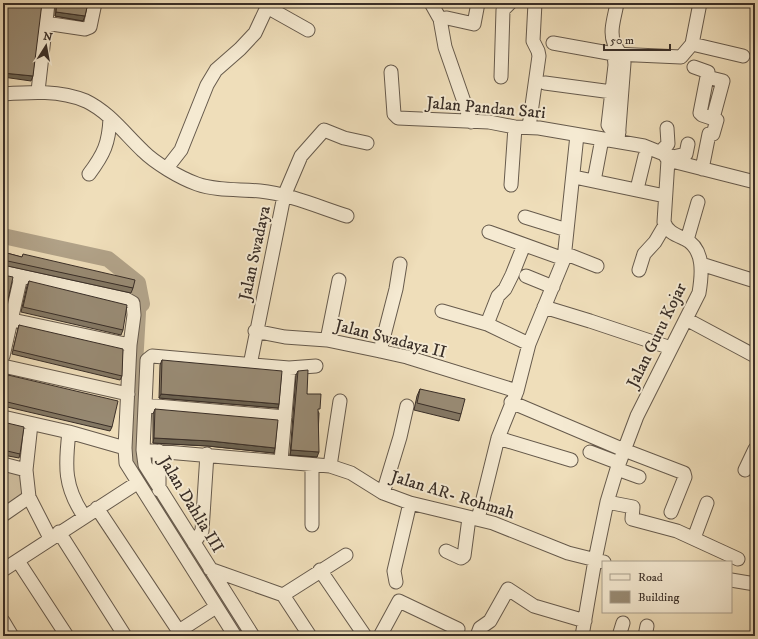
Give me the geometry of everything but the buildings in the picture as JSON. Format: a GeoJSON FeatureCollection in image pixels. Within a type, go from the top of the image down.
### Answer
{"type":"FeatureCollection","features":[{"type":"Feature","properties":{"kind":"street"},"geometry":{"type":"LineString","coordinates":[[38,92],[48,3]]}},
{"type":"Feature","properties":{"kind":"street"},"geometry":{"type":"LineString","coordinates":[[45,23],[85,29],[92,25],[95,3]]}},
{"type":"Feature","properties":{"kind":"street"},"geometry":{"type":"LineString","coordinates":[[431,3],[440,19],[446,47],[471,122]]}},
{"type":"Feature","properties":{"kind":"street"},"geometry":{"type":"LineString","coordinates":[[440,19],[447,18],[474,24],[478,3]]}},
{"type":"Feature","properties":{"kind":"street"},"geometry":{"type":"LineString","coordinates":[[501,77],[503,10],[510,3]]}},
{"type":"Feature","properties":{"kind":"street"},"geometry":{"type":"LineString","coordinates":[[529,127],[538,56],[538,51],[533,41],[535,3]]}},
{"type":"Feature","properties":{"kind":"street"},"geometry":{"type":"LineString","coordinates":[[617,3],[612,36],[624,70],[619,137]]}},
{"type":"Feature","properties":{"kind":"street"},"geometry":{"type":"LineString","coordinates":[[553,43],[618,54],[681,58],[692,44],[700,3]]}},
{"type":"Feature","properties":{"kind":"street"},"geometry":{"type":"LineString","coordinates":[[167,168],[181,150],[207,85],[216,70],[240,49],[254,33],[268,5],[308,30]]}},
{"type":"Feature","properties":{"kind":"street"},"geometry":{"type":"LineString","coordinates":[[692,44],[743,56]]}},
{"type":"Feature","properties":{"kind":"street"},"geometry":{"type":"LineString","coordinates":[[618,54],[608,125],[619,137],[702,169],[755,182]]}},
{"type":"Feature","properties":{"kind":"street"},"geometry":{"type":"LineString","coordinates":[[694,67],[708,72],[700,113],[719,120],[713,134],[709,134],[702,169]]}},
{"type":"Feature","properties":{"kind":"street","name":"Jalan Pandan Sari"},"geometry":{"type":"LineString","coordinates":[[391,72],[394,114],[398,118],[489,122],[577,135],[619,137]]}},
{"type":"Feature","properties":{"kind":"street"},"geometry":{"type":"LineString","coordinates":[[545,84],[612,92]]}},
{"type":"Feature","properties":{"kind":"street","name":"Jalan Swadaya"},"geometry":{"type":"LineString","coordinates":[[3,94],[38,92],[70,96],[86,101],[101,109],[144,152],[167,168],[196,184],[210,187],[260,191],[284,196],[255,332],[250,365]]}},
{"type":"Feature","properties":{"kind":"street"},"geometry":{"type":"LineString","coordinates":[[89,174],[102,156],[106,146],[110,118]]}},
{"type":"Feature","properties":{"kind":"street"},"geometry":{"type":"LineString","coordinates":[[511,185],[515,127]]}},
{"type":"Feature","properties":{"kind":"street"},"geometry":{"type":"LineString","coordinates":[[639,270],[644,254],[656,242],[665,225],[664,155],[668,144],[667,128]]}},
{"type":"Feature","properties":{"kind":"street"},"geometry":{"type":"LineString","coordinates":[[347,216],[284,196],[301,156],[321,132],[328,130],[340,136],[367,143]]}},
{"type":"Feature","properties":{"kind":"street"},"geometry":{"type":"LineString","coordinates":[[446,551],[461,558],[464,556],[473,518],[498,438],[514,397],[529,344],[553,287],[564,256],[577,135]]}},
{"type":"Feature","properties":{"kind":"street"},"geometry":{"type":"LineString","coordinates":[[594,181],[601,144]]}},
{"type":"Feature","properties":{"kind":"street"},"geometry":{"type":"LineString","coordinates":[[664,155],[673,157],[686,154],[688,144]]}},
{"type":"Feature","properties":{"kind":"street"},"geometry":{"type":"LineString","coordinates":[[637,189],[645,156]]}},
{"type":"Feature","properties":{"kind":"street"},"geometry":{"type":"LineString","coordinates":[[578,178],[665,196]]}},
{"type":"Feature","properties":{"kind":"street"},"geometry":{"type":"LineString","coordinates":[[687,240],[698,202]]}},
{"type":"Feature","properties":{"kind":"street"},"geometry":{"type":"LineString","coordinates":[[525,217],[567,230]]}},
{"type":"Feature","properties":{"kind":"street","name":"Jalan Guru Kojar"},"geometry":{"type":"LineString","coordinates":[[581,636],[600,561],[607,502],[618,466],[637,416],[699,293],[702,274],[700,256],[687,240],[674,234],[665,225]]}},
{"type":"Feature","properties":{"kind":"street"},"geometry":{"type":"LineString","coordinates":[[489,232],[524,245],[597,266]]}},
{"type":"Feature","properties":{"kind":"street"},"geometry":{"type":"LineString","coordinates":[[487,324],[498,296],[505,289],[524,245]]}},
{"type":"Feature","properties":{"kind":"street"},"geometry":{"type":"LineString","coordinates":[[380,351],[396,289],[400,264]]}},
{"type":"Feature","properties":{"kind":"street"},"geometry":{"type":"LineString","coordinates":[[701,264],[755,281]]}},
{"type":"Feature","properties":{"kind":"street"},"geometry":{"type":"LineString","coordinates":[[3,272],[126,299],[133,303],[134,315],[130,345],[125,448],[126,463],[137,483],[235,636]]}},
{"type":"Feature","properties":{"kind":"street"},"geometry":{"type":"LineString","coordinates":[[3,356],[7,319],[21,276]]}},
{"type":"Feature","properties":{"kind":"street"},"geometry":{"type":"LineString","coordinates":[[526,276],[553,287]]}},
{"type":"Feature","properties":{"kind":"street"},"geometry":{"type":"LineString","coordinates":[[327,340],[339,280]]}},
{"type":"Feature","properties":{"kind":"street"},"geometry":{"type":"LineString","coordinates":[[544,308],[604,325],[671,348]]}},
{"type":"Feature","properties":{"kind":"street"},"geometry":{"type":"LineString","coordinates":[[442,311],[487,324],[529,344]]}},
{"type":"Feature","properties":{"kind":"street"},"geometry":{"type":"LineString","coordinates":[[7,319],[130,345]]}},
{"type":"Feature","properties":{"kind":"street"},"geometry":{"type":"LineString","coordinates":[[686,319],[755,356]]}},
{"type":"Feature","properties":{"kind":"street","name":"Jalan Swadaya II"},"geometry":{"type":"LineString","coordinates":[[255,332],[286,337],[327,340],[407,357],[514,397],[624,450],[684,473],[685,477],[671,512]]}},
{"type":"Feature","properties":{"kind":"street","name":"Jalan Dahlia III"},"geometry":{"type":"LineString","coordinates":[[250,365],[152,356],[148,358],[143,450],[145,465],[159,490],[253,636]]}},
{"type":"Feature","properties":{"kind":"street"},"geometry":{"type":"LineString","coordinates":[[250,365],[289,368],[316,366]]}},
{"type":"Feature","properties":{"kind":"street"},"geometry":{"type":"LineString","coordinates":[[3,366],[128,394]]}},
{"type":"Feature","properties":{"kind":"street"},"geometry":{"type":"LineString","coordinates":[[281,461],[289,368]]}},
{"type":"Feature","properties":{"kind":"street"},"geometry":{"type":"LineString","coordinates":[[330,466],[340,401]]}},
{"type":"Feature","properties":{"kind":"street"},"geometry":{"type":"LineString","coordinates":[[145,405],[285,417]]}},
{"type":"Feature","properties":{"kind":"street"},"geometry":{"type":"LineString","coordinates":[[383,493],[400,437],[407,406]]}},
{"type":"Feature","properties":{"kind":"street"},"geometry":{"type":"LineString","coordinates":[[3,417],[69,432],[125,448]]}},
{"type":"Feature","properties":{"kind":"street"},"geometry":{"type":"LineString","coordinates":[[31,424],[26,470],[29,497],[125,636]]}},
{"type":"Feature","properties":{"kind":"street"},"geometry":{"type":"LineString","coordinates":[[69,432],[66,473],[74,502],[84,516]]}},
{"type":"Feature","properties":{"kind":"street"},"geometry":{"type":"LineString","coordinates":[[498,438],[570,460]]}},
{"type":"Feature","properties":{"kind":"street"},"geometry":{"type":"LineString","coordinates":[[745,470],[755,449]]}},
{"type":"Feature","properties":{"kind":"street","name":"Jalan AR- Rohmah"},"geometry":{"type":"LineString","coordinates":[[143,450],[207,454],[330,466],[351,473],[383,493],[410,503],[473,518],[568,553],[600,561]]}},
{"type":"Feature","properties":{"kind":"street"},"geometry":{"type":"LineString","coordinates":[[159,451],[159,490]]}},
{"type":"Feature","properties":{"kind":"street"},"geometry":{"type":"LineString","coordinates":[[590,452],[639,477]]}},
{"type":"Feature","properties":{"kind":"street"},"geometry":{"type":"LineString","coordinates":[[194,543],[202,531],[207,454]]}},
{"type":"Feature","properties":{"kind":"street"},"geometry":{"type":"LineString","coordinates":[[3,464],[26,470]]}},
{"type":"Feature","properties":{"kind":"street"},"geometry":{"type":"LineString","coordinates":[[307,464],[312,525]]}},
{"type":"Feature","properties":{"kind":"street"},"geometry":{"type":"LineString","coordinates":[[3,570],[137,483]]}},
{"type":"Feature","properties":{"kind":"street"},"geometry":{"type":"LineString","coordinates":[[3,515],[29,497]]}},
{"type":"Feature","properties":{"kind":"street"},"geometry":{"type":"LineString","coordinates":[[607,502],[633,508],[632,519],[677,531],[738,559]]}},
{"type":"Feature","properties":{"kind":"street"},"geometry":{"type":"LineString","coordinates":[[396,582],[394,572],[410,503]]}},
{"type":"Feature","properties":{"kind":"street"},"geometry":{"type":"LineString","coordinates":[[694,538],[707,503]]}},
{"type":"Feature","properties":{"kind":"street"},"geometry":{"type":"LineString","coordinates":[[97,508],[181,633],[216,606]]}},
{"type":"Feature","properties":{"kind":"street"},"geometry":{"type":"LineString","coordinates":[[283,595],[320,570],[346,555]]}},
{"type":"Feature","properties":{"kind":"street"},"geometry":{"type":"LineString","coordinates":[[18,560],[67,636]]}},
{"type":"Feature","properties":{"kind":"street"},"geometry":{"type":"LineString","coordinates":[[210,569],[283,595],[310,636]]}},
{"type":"Feature","properties":{"kind":"street"},"geometry":{"type":"LineString","coordinates":[[320,570],[366,636]]}},
{"type":"Feature","properties":{"kind":"street"},"geometry":{"type":"LineString","coordinates":[[732,580],[755,584]]}},
{"type":"Feature","properties":{"kind":"street"},"geometry":{"type":"LineString","coordinates":[[477,636],[480,628],[490,621],[508,589],[534,606],[585,621]]}},
{"type":"Feature","properties":{"kind":"street"},"geometry":{"type":"LineString","coordinates":[[384,635],[397,602],[401,601],[458,629]]}},
{"type":"Feature","properties":{"kind":"street"},"geometry":{"type":"LineString","coordinates":[[3,621],[12,636]]}},
{"type":"Feature","properties":{"kind":"street"},"geometry":{"type":"LineString","coordinates":[[619,636],[623,623]]}},
{"type":"Feature","properties":{"kind":"shaded area"},"geometry":{"type":"Polygon","coordinates":[[[3,470],[21,474],[25,496],[3,510],[3,470]]]}},
{"type":"Feature","properties":{"kind":"waterway"},"geometry":{"type":"LineString","coordinates":[[3,236],[108,259],[138,283],[142,304]]}},
{"type":"Feature","properties":{"kind":"waterway"},"geometry":{"type":"LineString","coordinates":[[142,304],[134,443],[135,460],[140,473],[245,636]]}}]}
